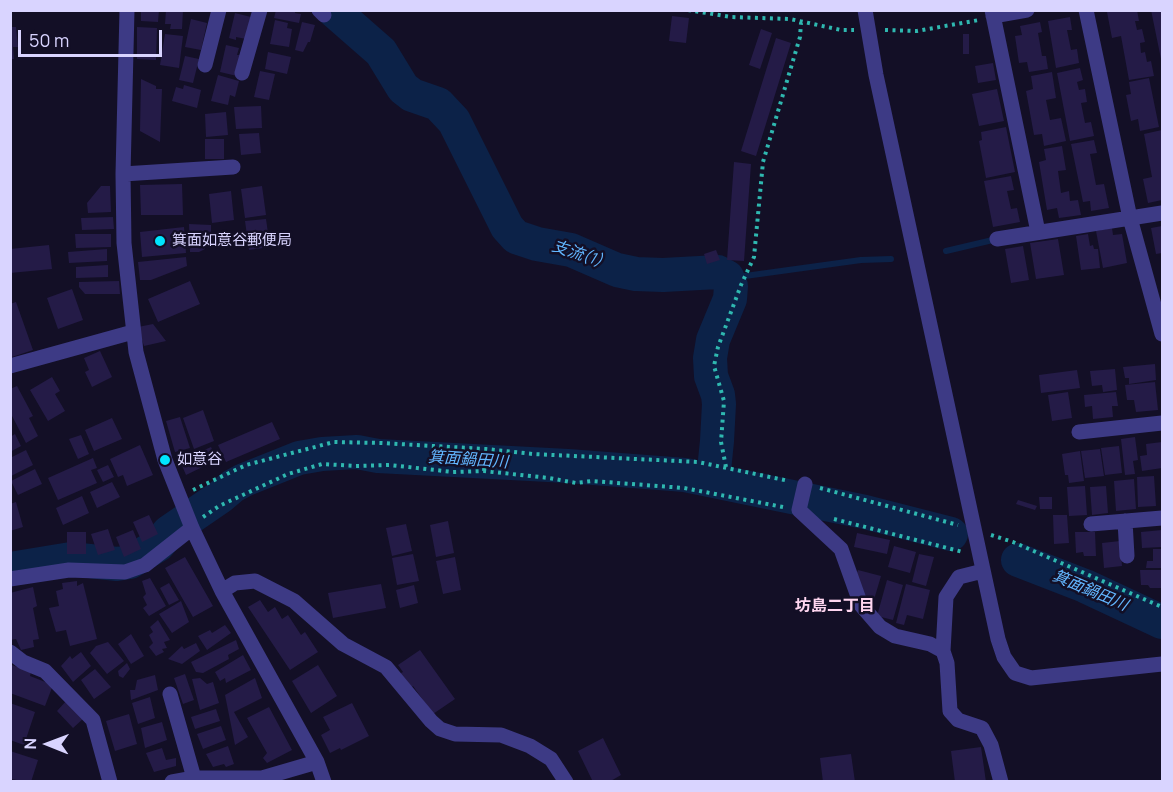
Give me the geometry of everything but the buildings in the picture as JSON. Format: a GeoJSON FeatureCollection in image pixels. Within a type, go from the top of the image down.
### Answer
{"type":"FeatureCollection","features":[{"type":"Feature","properties":{"kind":"street"},"geometry":{"type":"LineString","coordinates":[[127,10],[123,174],[124,243],[136,352],[165,460],[191,526],[222,591],[316,762],[324,782]]}},
{"type":"Feature","properties":{"kind":"street"},"geometry":{"type":"LineString","coordinates":[[205,65],[219,10]]}},
{"type":"Feature","properties":{"kind":"street"},"geometry":{"type":"LineString","coordinates":[[242,73],[260,10]]}},
{"type":"Feature","properties":{"kind":"street"},"geometry":{"type":"LineString","coordinates":[[865,10],[879,86],[974,529],[1004,657],[1014,673],[1031,678],[1049,678],[1162,664]]}},
{"type":"Feature","properties":{"kind":"street"},"geometry":{"type":"LineString","coordinates":[[1027,10],[992,13],[1038,232]]}},
{"type":"Feature","properties":{"kind":"street"},"geometry":{"type":"LineString","coordinates":[[1086,10],[1130,218],[1162,334]]}},
{"type":"Feature","properties":{"kind":"street"},"geometry":{"type":"LineString","coordinates":[[123,174],[233,167]]}},
{"type":"Feature","properties":{"kind":"street"},"geometry":{"type":"LineString","coordinates":[[997,239],[1162,213]]}},
{"type":"Feature","properties":{"kind":"street"},"geometry":{"type":"LineString","coordinates":[[10,366],[133,332]]}},
{"type":"Feature","properties":{"kind":"street"},"geometry":{"type":"LineString","coordinates":[[1079,432],[1162,423]]}},
{"type":"Feature","properties":{"kind":"street"},"geometry":{"type":"LineString","coordinates":[[805,486],[800,509],[841,549],[861,605],[880,627],[895,636],[930,644],[943,651]]}},
{"type":"Feature","properties":{"kind":"street"},"geometry":{"type":"LineString","coordinates":[[1091,524],[1162,518]]}},
{"type":"Feature","properties":{"kind":"street"},"geometry":{"type":"LineString","coordinates":[[1125,521],[1127,556]]}},
{"type":"Feature","properties":{"kind":"street"},"geometry":{"type":"LineString","coordinates":[[10,579],[69,570],[125,572],[145,565],[191,526]]}},
{"type":"Feature","properties":{"kind":"street"},"geometry":{"type":"LineString","coordinates":[[983,570],[958,577],[946,597],[943,651],[947,663],[950,711],[958,720],[981,728],[990,744],[1001,782]]}},
{"type":"Feature","properties":{"kind":"street"},"geometry":{"type":"LineString","coordinates":[[222,591],[235,583],[255,581],[294,601],[343,644],[386,667],[440,729],[455,734],[501,735],[530,746],[550,759],[566,782]]}},
{"type":"Feature","properties":{"kind":"street"},"geometry":{"type":"LineString","coordinates":[[10,651],[23,662],[45,671],[93,720],[110,782]]}},
{"type":"Feature","properties":{"kind":"street"},"geometry":{"type":"LineString","coordinates":[[170,694],[195,778]]}},
{"type":"Feature","properties":{"kind":"street"},"geometry":{"type":"LineString","coordinates":[[172,782],[195,778],[224,780],[262,778],[316,762]]}},
{"type":"Feature","properties":{"kind":"path"},"geometry":{"type":"LineString","coordinates":[[688,10],[731,17],[790,19],[841,30],[917,31],[973,22],[992,13]]}},
{"type":"Feature","properties":{"kind":"path"},"geometry":{"type":"LineString","coordinates":[[724,467],[721,442],[724,401],[714,366],[718,347],[754,257],[763,162],[800,37],[801,23]]}},
{"type":"Feature","properties":{"kind":"path"},"geometry":{"type":"LineString","coordinates":[[181,502],[246,465],[334,442],[710,464],[974,529],[1013,542],[1162,607]]}},
{"type":"Feature","properties":{"kind":"path"},"geometry":{"type":"LineString","coordinates":[[484,470],[486,450]]}},
{"type":"Feature","properties":{"kind":"path"},"geometry":{"type":"LineString","coordinates":[[191,526],[219,506],[288,474],[322,464],[390,465],[453,472],[484,470],[576,483],[684,488],[800,509]]}},
{"type":"Feature","properties":{"kind":"path"},"geometry":{"type":"LineString","coordinates":[[832,519],[944,546]]}},
{"type":"Feature","properties":{"kind":"waterway","name":"支流(1)"},"geometry":{"type":"LineString","coordinates":[[333,10],[381,52],[403,88],[412,95],[438,104],[454,121],[507,227],[516,237],[537,244],[571,250],[617,270],[636,274],[718,272],[727,277],[731,286],[730,299],[713,340],[710,358],[711,376],[719,404],[713,480]]}},
{"type":"Feature","properties":{"kind":"waterway"},"geometry":{"type":"LineString","coordinates":[[946,251],[997,239]]}},
{"type":"Feature","properties":{"kind":"waterway"},"geometry":{"type":"LineString","coordinates":[[745,276],[861,260],[891,259]]}},
{"type":"Feature","properties":{"kind":"waterway","name":"箕面鍋田川"},"geometry":{"type":"LineString","coordinates":[[10,569],[71,559],[117,564],[130,562],[158,545],[169,532],[244,480],[299,458],[357,452],[378,456],[685,475],[865,512],[951,534]]}},
{"type":"Feature","properties":{"kind":"waterway","name":"箕面鍋田川"},"geometry":{"type":"LineString","coordinates":[[1018,560],[1085,586],[1162,622]]}},
{"type":"Feature","properties":{"kind":"place","name":"箕面如意谷郵便局"},"geometry":{"type":"Point","coordinates":[160,241]}},
{"type":"Feature","properties":{"kind":"place","name":"如意谷"},"geometry":{"type":"Point","coordinates":[165,460]}},
{"type":"Feature","properties":{"kind":"district","name":"坊島二丁目"},"geometry":{"type":"Point","coordinates":[835,607]}}]}
